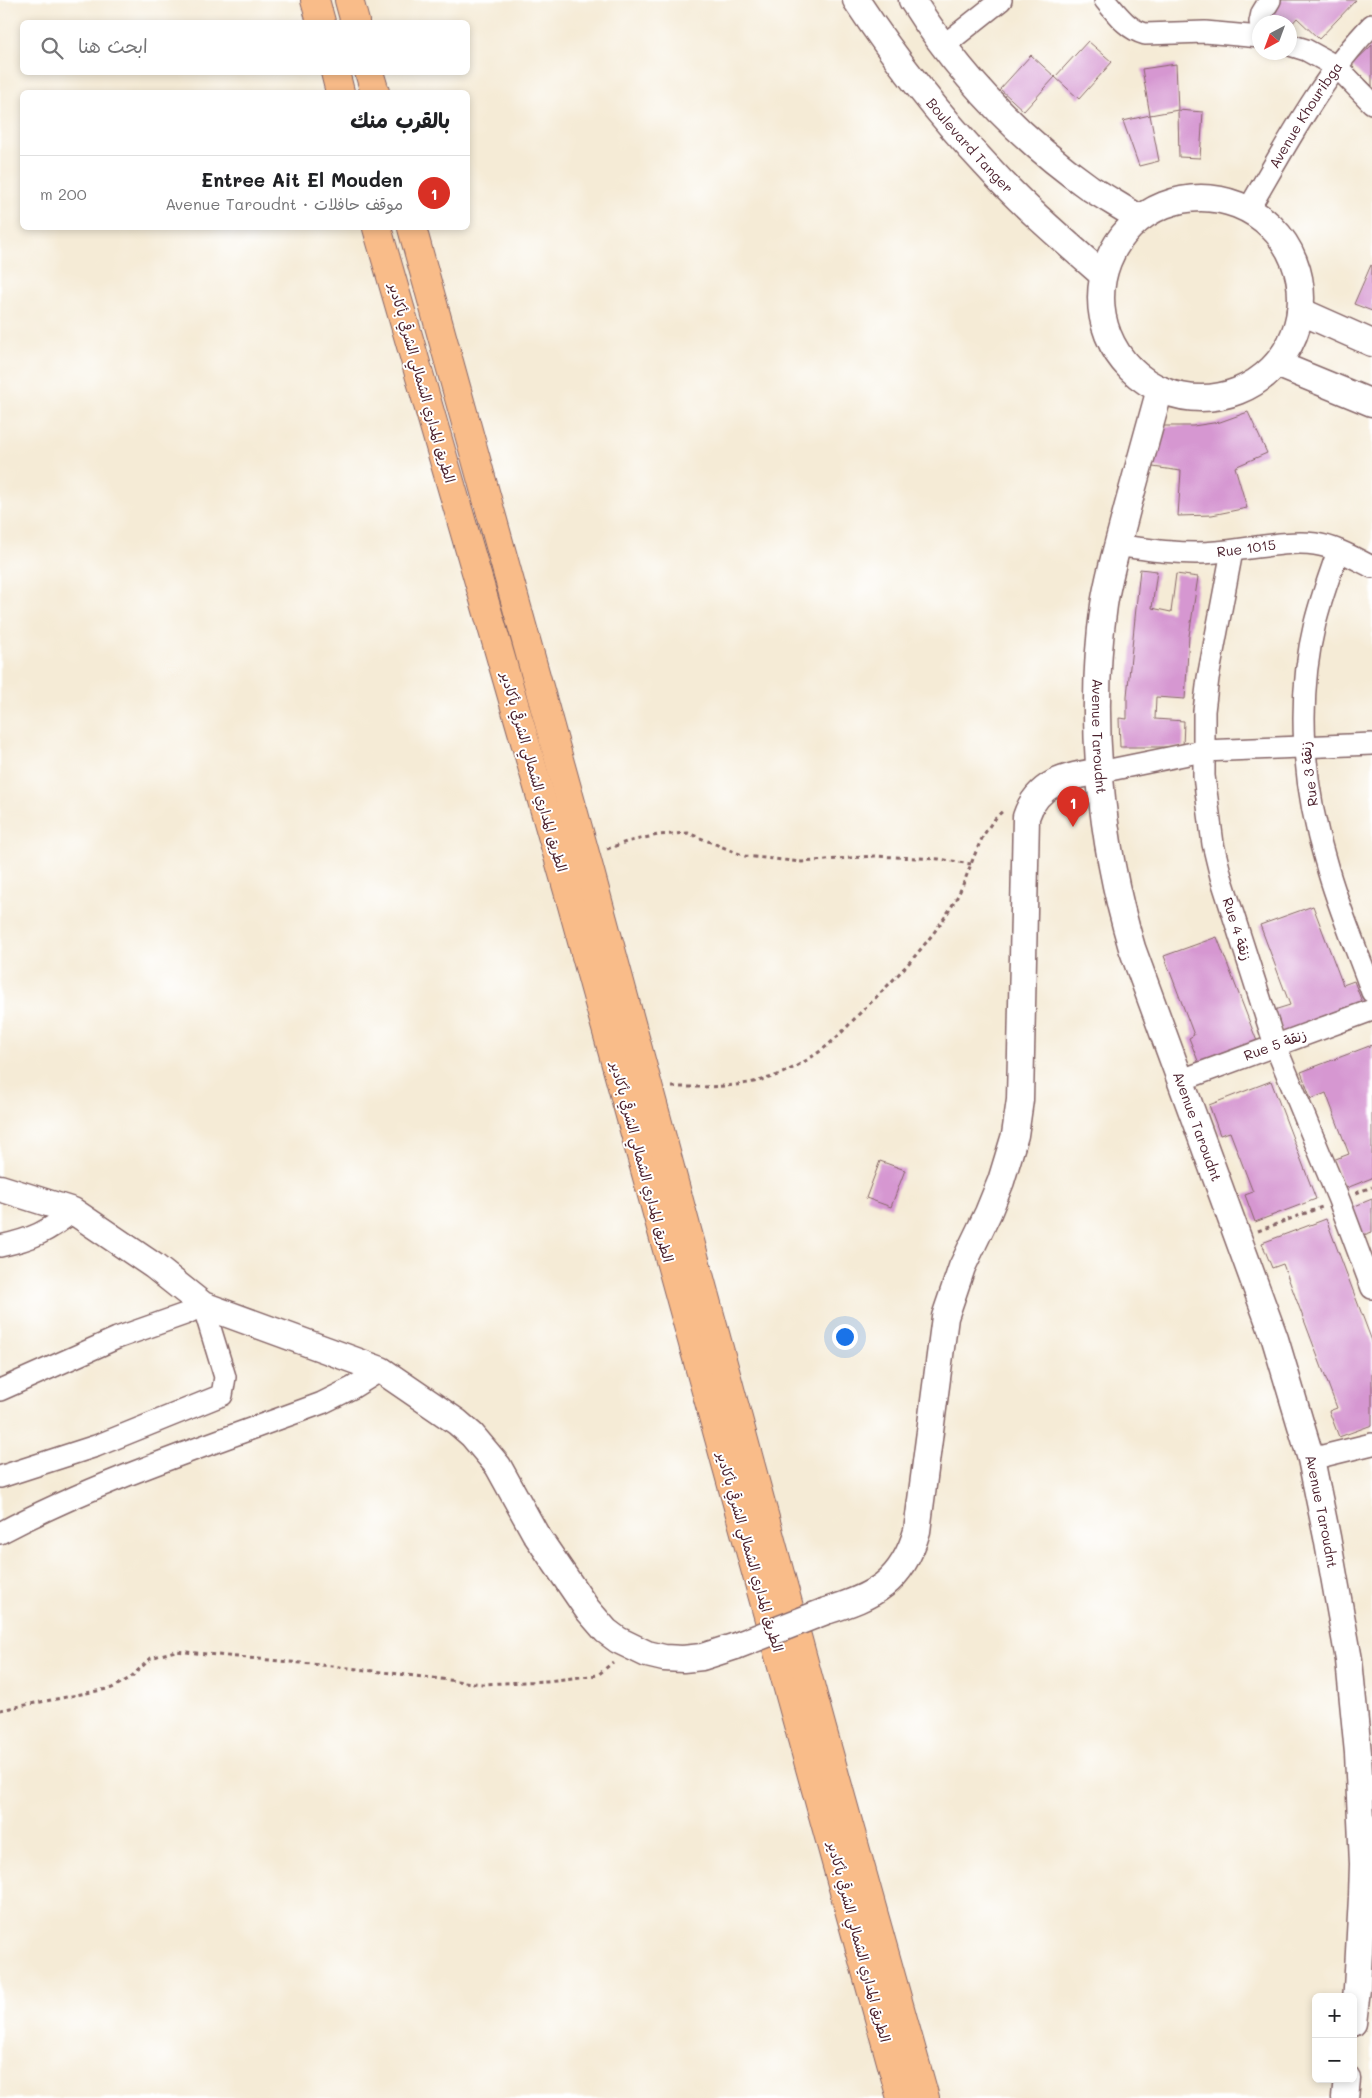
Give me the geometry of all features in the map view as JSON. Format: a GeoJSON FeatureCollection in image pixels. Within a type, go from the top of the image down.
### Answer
{"type":"FeatureCollection","features":[{"type":"Feature","properties":{"kind":"highway"},"geometry":{"type":"LineString","coordinates":[[315,0],[320,20]]}},
{"type":"Feature","properties":{"kind":"highway"},"geometry":{"type":"LineString","coordinates":[[349,0],[354,20]]}},
{"type":"Feature","properties":{"kind":"highway"},"geometry":{"type":"LineString","coordinates":[[336,75],[340,90]]}},
{"type":"Feature","properties":{"kind":"highway"},"geometry":{"type":"LineString","coordinates":[[370,75],[374,90]]}},
{"type":"Feature","properties":{"kind":"highway","name":"الطريق المداري الشمالي الشرقي بأكادير"},"geometry":{"type":"LineString","coordinates":[[378,230],[570,898],[901,2098]]}},
{"type":"Feature","properties":{"kind":"highway","name":"الطريق المداري الشمالي الشرقي بأكادير"},"geometry":{"type":"LineString","coordinates":[[413,230],[586,857],[822,1729],[925,2098]]}},
{"type":"Feature","properties":{"kind":"street","name":"Boulevard Tanger"},"geometry":{"type":"LineString","coordinates":[[856,0],[885,43],[934,106],[986,166],[1043,222],[1103,275]]}},
{"type":"Feature","properties":{"kind":"street"},"geometry":{"type":"LineString","coordinates":[[912,0],[962,70],[1001,113],[1044,152],[1090,187],[1139,218]]}},
{"type":"Feature","properties":{"kind":"street"},"geometry":{"type":"LineString","coordinates":[[944,46],[1001,0]]}},
{"type":"Feature","properties":{"kind":"street"},"geometry":{"type":"LineString","coordinates":[[1105,0],[1136,32],[1145,34],[1252,30]]}},
{"type":"Feature","properties":{"kind":"street"},"geometry":{"type":"LineString","coordinates":[[1262,15],[1270,0]]}},
{"type":"Feature","properties":{"kind":"street","name":"Avenue Khouribga"},"geometry":{"type":"LineString","coordinates":[[1248,210],[1295,131],[1337,67],[1372,25]]}},
{"type":"Feature","properties":{"kind":"street"},"geometry":{"type":"LineString","coordinates":[[1297,47],[1337,67],[1372,103]]}},
{"type":"Feature","properties":{"kind":"street"},"geometry":{"type":"LineString","coordinates":[[1196,198],[1226,201],[1248,210],[1272,228],[1290,253],[1299,282],[1300,311],[1296,330],[1288,348],[1276,364],[1258,381],[1235,393],[1210,398],[1185,397],[1160,389],[1129,367],[1111,342],[1103,320],[1100,298],[1103,275],[1110,254],[1122,235],[1139,218],[1158,207],[1180,200],[1196,198]]}},
{"type":"Feature","properties":{"kind":"street"},"geometry":{"type":"LineString","coordinates":[[1300,311],[1372,343]]}},
{"type":"Feature","properties":{"kind":"street"},"geometry":{"type":"LineString","coordinates":[[1276,364],[1372,403]]}},
{"type":"Feature","properties":{"kind":"street","name":"Avenue Taroudnt"},"geometry":{"type":"LineString","coordinates":[[1160,389],[1118,545],[1104,604],[1100,638],[1098,672],[1100,772],[1111,866],[1124,921],[1179,1081],[1275,1339],[1311,1459],[1350,1660],[1367,1864],[1365,1987],[1357,2012]]}},
{"type":"Feature","properties":{"kind":"street","name":"Rue 1015"},"geometry":{"type":"LineString","coordinates":[[1118,545],[1176,553],[1232,551],[1315,544],[1338,551],[1372,567]]}},
{"type":"Feature","properties":{"kind":"street","name":"Rue 4 زنقة"},"geometry":{"type":"LineString","coordinates":[[1232,551],[1208,678],[1203,751],[1207,810],[1221,877],[1275,1045],[1339,1200],[1372,1288]]}},
{"type":"Feature","properties":{"kind":"street","name":"Rue 3 زنقة"},"geometry":{"type":"LineString","coordinates":[[1338,551],[1322,599],[1308,658],[1304,693],[1306,746],[1311,798],[1326,865],[1372,992]]}},
{"type":"Feature","properties":{"kind":"street"},"geometry":{"type":"LineString","coordinates":[[0,1188],[72,1211],[154,1266],[203,1305],[381,1370],[457,1422],[486,1450],[498,1466],[556,1566],[587,1609],[606,1631],[631,1647],[664,1658],[683,1658],[702,1656],[736,1646],[826,1611],[857,1602],[883,1586],[902,1565],[909,1554],[917,1531],[945,1317],[962,1267],[1001,1181],[1018,1120],[1026,817],[1029,808],[1038,794],[1062,778],[1203,751],[1372,744]]}},
{"type":"Feature","properties":{"kind":"street","name":"Rue 5 زنقة"},"geometry":{"type":"LineString","coordinates":[[1179,1081],[1372,1010]]}},
{"type":"Feature","properties":{"kind":"street"},"geometry":{"type":"LineString","coordinates":[[0,1246],[24,1240],[52,1228],[72,1211]]}},
{"type":"Feature","properties":{"kind":"street"},"geometry":{"type":"LineString","coordinates":[[0,1390],[117,1338],[185,1314],[203,1305]]}},
{"type":"Feature","properties":{"kind":"street"},"geometry":{"type":"LineString","coordinates":[[0,1476],[106,1443],[222,1395],[225,1377],[203,1305]]}},
{"type":"Feature","properties":{"kind":"street"},"geometry":{"type":"LineString","coordinates":[[0,1533],[43,1510],[322,1402],[352,1388],[381,1370]]}},
{"type":"Feature","properties":{"kind":"street"},"geometry":{"type":"LineString","coordinates":[[1311,1459],[1372,1444]]}},
{"type":"Feature","properties":{"kind":"street"},"geometry":{"type":"LineString","coordinates":[[1345,2098],[1347,2083]]}},
{"type":"Feature","properties":{"kind":"path"},"geometry":{"type":"LineString","coordinates":[[647,1087],[712,1087],[752,1083],[789,1070],[823,1050],[879,994],[931,935],[956,898],[980,843],[998,815],[1011,807],[1029,808]]}},
{"type":"Feature","properties":{"kind":"path"},"geometry":{"type":"LineString","coordinates":[[586,857],[626,842],[658,835],[688,833],[744,856],[802,862],[874,856],[939,859],[971,864]]}},
{"type":"Feature","properties":{"kind":"path"},"geometry":{"type":"LineString","coordinates":[[1238,1239],[1372,1187]]}},
{"type":"Feature","properties":{"kind":"path"},"geometry":{"type":"LineString","coordinates":[[0,1710],[112,1688],[130,1678],[151,1658],[175,1652],[482,1684],[547,1682],[598,1675],[631,1647]]}},
{"type":"Feature","properties":{"kind":"building"},"geometry":{"type":"Polygon","coordinates":[[[1276,0],[1356,0],[1319,39],[1297,18],[1297,15],[1271,15],[1276,0]]]}},
{"type":"Feature","properties":{"kind":"building"},"geometry":{"type":"Polygon","coordinates":[[[1088,41],[1112,62],[1079,99],[1055,77],[1088,41]]]}},
{"type":"Feature","properties":{"kind":"building"},"geometry":{"type":"Polygon","coordinates":[[[1372,45],[1372,86],[1351,65],[1372,45]]]}},
{"type":"Feature","properties":{"kind":"building"},"geometry":{"type":"Polygon","coordinates":[[[1031,55],[1055,77],[1024,111],[1000,89],[1031,55]]]}},
{"type":"Feature","properties":{"kind":"building"},"geometry":{"type":"Polygon","coordinates":[[[1176,64],[1178,110],[1150,115],[1142,69],[1176,64]]]}},
{"type":"Feature","properties":{"kind":"building"},"geometry":{"type":"Polygon","coordinates":[[[1178,110],[1203,112],[1200,158],[1179,157],[1178,110]]]}},
{"type":"Feature","properties":{"kind":"building"},"geometry":{"type":"Polygon","coordinates":[[[1150,115],[1159,161],[1139,166],[1123,121],[1150,115]]]}},
{"type":"Feature","properties":{"kind":"building"},"geometry":{"type":"Polygon","coordinates":[[[1372,266],[1372,311],[1354,304],[1372,266]]]}},
{"type":"Feature","properties":{"kind":"building"},"geometry":{"type":"Polygon","coordinates":[[[1248,412],[1267,453],[1235,467],[1247,508],[1212,515],[1178,516],[1181,471],[1146,466],[1159,426],[1193,426],[1220,422],[1248,412]]]}},
{"type":"Feature","properties":{"kind":"building"},"geometry":{"type":"Polygon","coordinates":[[[1140,569],[1157,571],[1152,608],[1171,612],[1176,574],[1198,577],[1189,636],[1185,699],[1156,697],[1155,719],[1184,721],[1183,747],[1120,747],[1119,718],[1127,719],[1127,696],[1140,569]]]}},
{"type":"Feature","properties":{"kind":"building"},"geometry":{"type":"Polygon","coordinates":[[[1313,906],[1343,985],[1354,981],[1365,1010],[1285,1040],[1274,1010],[1290,1005],[1260,925],[1313,906]]]}},
{"type":"Feature","properties":{"kind":"building"},"geometry":{"type":"Polygon","coordinates":[[[1217,937],[1258,1044],[1200,1066],[1189,1038],[1194,1035],[1164,956],[1217,937]]]}},
{"type":"Feature","properties":{"kind":"building"},"geometry":{"type":"Polygon","coordinates":[[[1372,1045],[1372,1178],[1344,1189],[1333,1160],[1349,1154],[1326,1093],[1311,1099],[1301,1072],[1372,1045]]]}},
{"type":"Feature","properties":{"kind":"building"},"geometry":{"type":"Polygon","coordinates":[[[1271,1081],[1316,1199],[1255,1222],[1245,1195],[1253,1192],[1230,1132],[1220,1135],[1209,1105],[1271,1081]]]}},
{"type":"Feature","properties":{"kind":"building"},"geometry":{"type":"Polygon","coordinates":[[[880,1161],[905,1170],[891,1207],[866,1198],[880,1161]]]}},
{"type":"Feature","properties":{"kind":"building"},"geometry":{"type":"Polygon","coordinates":[[[1372,1199],[1372,1232],[1361,1236],[1350,1208],[1372,1199]]]}},
{"type":"Feature","properties":{"kind":"building"},"geometry":{"type":"Polygon","coordinates":[[[1326,1219],[1372,1341],[1372,1425],[1339,1437],[1329,1411],[1337,1408],[1283,1264],[1272,1268],[1262,1243],[1326,1219]]]}},
{"type":"Feature","properties":{"kind":"place","name":"Entree Ait El Mouden"},"geometry":{"type":"Point","coordinates":[1073,827]}}]}
